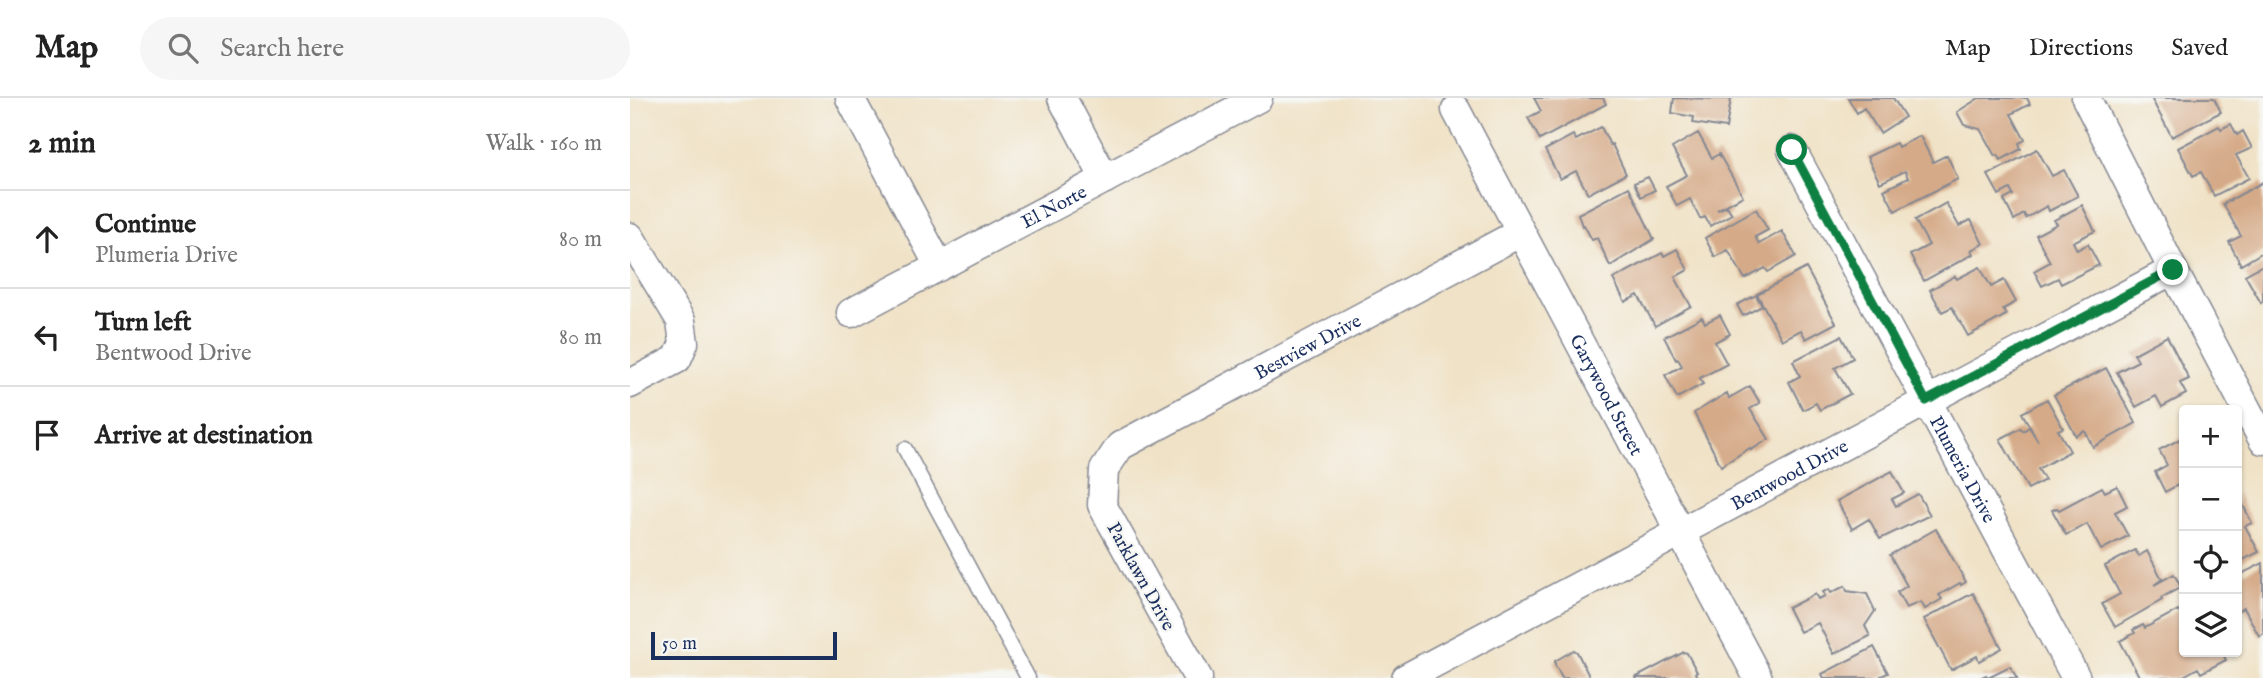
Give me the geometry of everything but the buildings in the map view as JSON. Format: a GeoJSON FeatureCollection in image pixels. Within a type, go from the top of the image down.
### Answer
{"type":"FeatureCollection","features":[{"type":"Feature","properties":{"kind":"street"},"geometry":{"type":"LineString","coordinates":[[850,98],[939,266]]}},
{"type":"Feature","properties":{"kind":"street"},"geometry":{"type":"LineString","coordinates":[[1062,98],[1105,178]]}},
{"type":"Feature","properties":{"kind":"street","name":"El Norte"},"geometry":{"type":"LineString","coordinates":[[851,313],[1258,98]]}},
{"type":"Feature","properties":{"kind":"street"},"geometry":{"type":"LineString","coordinates":[[2086,98],[2263,440]]}},
{"type":"Feature","properties":{"kind":"street","name":"Garywood Street"},"geometry":{"type":"LineString","coordinates":[[1456,110],[1758,678]]}},
{"type":"Feature","properties":{"kind":"street","name":"Plumeria Drive"},"geometry":{"type":"LineString","coordinates":[[1792,150],[2076,678]]}},
{"type":"Feature","properties":{"kind":"street","name":"Bestview Drive"},"geometry":{"type":"LineString","coordinates":[[1104,470],[1121,446],[1521,232]]}},
{"type":"Feature","properties":{"kind":"street"},"geometry":{"type":"LineString","coordinates":[[630,237],[681,321],[684,343],[677,359],[630,384]]}},
{"type":"Feature","properties":{"kind":"street","name":"Bentwood Drive"},"geometry":{"type":"LineString","coordinates":[[1406,678],[2173,270]]}},
{"type":"Feature","properties":{"kind":"street","name":"Parklawn Drive"},"geometry":{"type":"LineString","coordinates":[[1104,470],[1102,505],[1198,678]]}},
{"type":"Feature","properties":{"kind":"lane"},"geometry":{"type":"LineString","coordinates":[[905,449],[1028,678]]}},
{"type":"Feature","properties":{"kind":"route"},"geometry":{"type":"LineString","coordinates":[[1792,150],[1926,401],[2173,270]]}}]}
